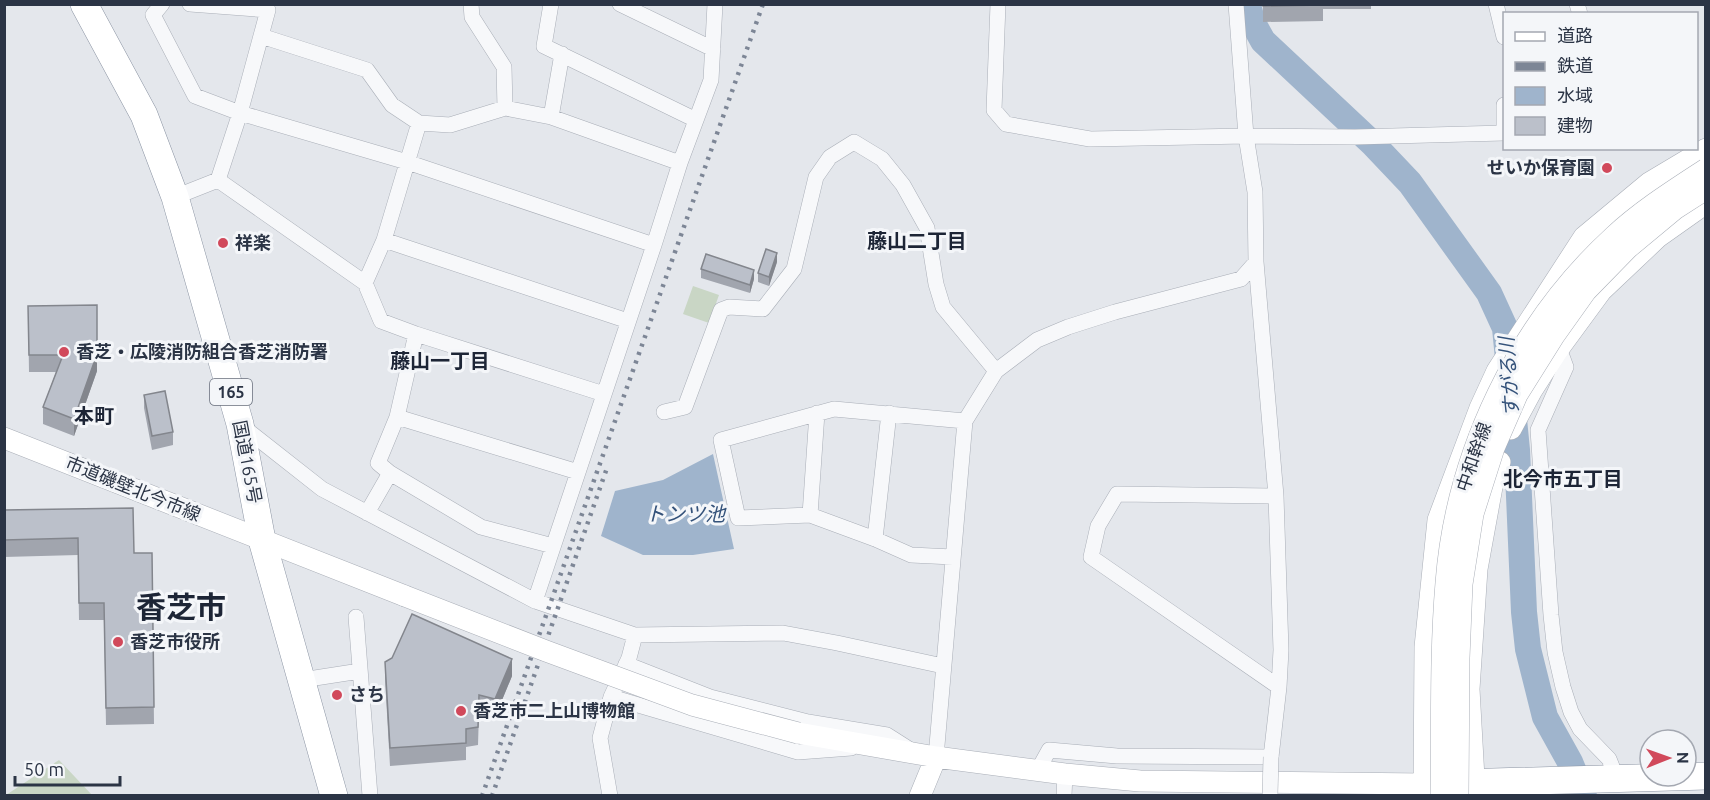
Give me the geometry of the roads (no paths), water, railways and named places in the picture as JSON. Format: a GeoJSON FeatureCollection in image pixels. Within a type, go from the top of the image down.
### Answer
{"type":"FeatureCollection","features":[{"type":"Feature","properties":{"kind":"highway","name":"国道165号"},"geometry":{"type":"LineString","coordinates":[[84,4],[144,115],[175,197],[240,424],[262,540],[334,795]]}},
{"type":"Feature","properties":{"kind":"highway"},"geometry":{"type":"LineString","coordinates":[[1430,792],[1470,791],[1562,780],[1706,776]]}},
{"type":"Feature","properties":{"kind":"main road","name":"中和幹線"},"geometry":{"type":"LineString","coordinates":[[1430,792],[1446,581],[1457,506],[1478,439],[1502,385],[1540,320],[1572,279],[1614,235],[1662,198],[1698,156]]}},
{"type":"Feature","properties":{"kind":"main road"},"geometry":{"type":"LineString","coordinates":[[1430,792],[1425,647],[1438,520],[1479,408],[1497,371],[1522,330],[1584,237],[1649,183],[1698,156]]}},
{"type":"Feature","properties":{"kind":"main road","name":"中和幹線"},"geometry":{"type":"LineString","coordinates":[[1470,791],[1460,658],[1462,584],[1473,514],[1494,448],[1517,395],[1586,291],[1628,248],[1675,209],[1706,191]]}},
{"type":"Feature","properties":{"kind":"main road"},"geometry":{"type":"LineString","coordinates":[[1470,791],[1469,689],[1477,569],[1492,487],[1509,432],[1559,348],[1601,291],[1658,237],[1706,203]]}},
{"type":"Feature","properties":{"kind":"main road","name":"市道磯壁北今市線"},"geometry":{"type":"LineString","coordinates":[[4,438],[546,651],[692,705],[798,733],[927,755],[1065,774],[1140,781],[1430,792]]}},
{"type":"Feature","properties":{"kind":"main road"},"geometry":{"type":"LineString","coordinates":[[920,795],[927,755]]}},
{"type":"Feature","properties":{"kind":"street"},"geometry":{"type":"LineString","coordinates":[[162,4],[153,15],[195,96],[240,113],[407,162],[654,245]]}},
{"type":"Feature","properties":{"kind":"street"},"geometry":{"type":"LineString","coordinates":[[190,4],[268,10],[240,113],[218,180]]}},
{"type":"Feature","properties":{"kind":"street"},"geometry":{"type":"LineString","coordinates":[[471,4],[471,17],[504,67],[505,108]]}},
{"type":"Feature","properties":{"kind":"street"},"geometry":{"type":"LineString","coordinates":[[551,4],[544,46],[696,120]]}},
{"type":"Feature","properties":{"kind":"street"},"geometry":{"type":"LineString","coordinates":[[620,4],[636,8],[714,49]]}},
{"type":"Feature","properties":{"kind":"street"},"geometry":{"type":"LineString","coordinates":[[535,602],[680,163],[711,80],[715,4]]}},
{"type":"Feature","properties":{"kind":"street"},"geometry":{"type":"LineString","coordinates":[[998,4],[994,110],[1006,124],[1090,139],[1246,136],[1355,137],[1503,133]]}},
{"type":"Feature","properties":{"kind":"street"},"geometry":{"type":"LineString","coordinates":[[1236,4],[1246,136],[1255,192],[1257,262],[1276,496],[1281,650],[1271,758],[1270,795]]}},
{"type":"Feature","properties":{"kind":"street"},"geometry":{"type":"LineString","coordinates":[[1496,4],[1503,33]]}},
{"type":"Feature","properties":{"kind":"street"},"geometry":{"type":"LineString","coordinates":[[261,36],[367,70],[392,105],[419,123],[450,125],[505,108],[551,117],[680,163]]}},
{"type":"Feature","properties":{"kind":"street"},"geometry":{"type":"LineString","coordinates":[[551,117],[562,54]]}},
{"type":"Feature","properties":{"kind":"street"},"geometry":{"type":"LineString","coordinates":[[365,283],[384,240],[419,123]]}},
{"type":"Feature","properties":{"kind":"street"},"geometry":{"type":"LineString","coordinates":[[664,412],[685,407],[721,310],[729,307],[763,309],[794,269],[816,177],[830,157],[854,142],[882,159],[903,185],[927,228],[936,284],[943,307],[996,371]]}},
{"type":"Feature","properties":{"kind":"street"},"geometry":{"type":"LineString","coordinates":[[1698,156],[1706,191]]}},
{"type":"Feature","properties":{"kind":"street"},"geometry":{"type":"LineString","coordinates":[[175,197],[218,180]]}},
{"type":"Feature","properties":{"kind":"street"},"geometry":{"type":"LineString","coordinates":[[218,180],[365,283],[381,321],[604,394]]}},
{"type":"Feature","properties":{"kind":"street"},"geometry":{"type":"LineString","coordinates":[[384,240],[628,321]]}},
{"type":"Feature","properties":{"kind":"street"},"geometry":{"type":"LineString","coordinates":[[626,664],[710,697],[808,722],[887,735],[927,755],[943,666],[965,421],[996,371],[1037,339],[1115,312],[1241,279],[1257,262]]}},
{"type":"Feature","properties":{"kind":"street"},"geometry":{"type":"LineString","coordinates":[[416,334],[397,417],[378,463],[390,473],[481,527],[553,546]]}},
{"type":"Feature","properties":{"kind":"street"},"geometry":{"type":"LineString","coordinates":[[1559,348],[1566,367],[1538,430],[1555,652],[1571,712],[1580,729],[1609,759],[1607,779]]}},
{"type":"Feature","properties":{"kind":"street"},"geometry":{"type":"LineString","coordinates":[[953,558],[911,555],[810,515],[738,518],[721,440],[834,409],[965,421]]}},
{"type":"Feature","properties":{"kind":"street"},"geometry":{"type":"LineString","coordinates":[[810,515],[817,413]]}},
{"type":"Feature","properties":{"kind":"street"},"geometry":{"type":"LineString","coordinates":[[875,539],[889,413]]}},
{"type":"Feature","properties":{"kind":"street"},"geometry":{"type":"LineString","coordinates":[[397,417],[578,472]]}},
{"type":"Feature","properties":{"kind":"street"},"geometry":{"type":"LineString","coordinates":[[240,424],[322,489],[535,602],[635,636],[783,633],[943,666]]}},
{"type":"Feature","properties":{"kind":"street"},"geometry":{"type":"LineString","coordinates":[[368,513],[390,473]]}},
{"type":"Feature","properties":{"kind":"street"},"geometry":{"type":"LineString","coordinates":[[1276,496],[1117,494],[1098,526],[1091,557],[1279,687]]}},
{"type":"Feature","properties":{"kind":"street"},"geometry":{"type":"LineString","coordinates":[[356,617],[370,795]]}},
{"type":"Feature","properties":{"kind":"street"},"geometry":{"type":"LineString","coordinates":[[610,795],[600,738],[611,697],[626,664],[635,636]]}},
{"type":"Feature","properties":{"kind":"street"},"geometry":{"type":"LineString","coordinates":[[302,680],[360,671]]}},
{"type":"Feature","properties":{"kind":"street"},"geometry":{"type":"LineString","coordinates":[[611,697],[798,752],[875,746]]}},
{"type":"Feature","properties":{"kind":"street"},"geometry":{"type":"LineString","coordinates":[[1038,770],[1049,750],[1117,756],[1271,758]]}},
{"type":"Feature","properties":{"kind":"street"},"geometry":{"type":"LineString","coordinates":[[1064,795],[1065,774]]}},
{"type":"Feature","properties":{"kind":"water","name":"トンツ池"},"geometry":{"type":"Polygon","coordinates":[[[713,454],[734,549],[693,555],[643,555],[601,536],[615,491],[663,480],[713,454]]]}},
{"type":"Feature","properties":{"kind":"waterway","name":"すがる川"},"geometry":{"type":"LineString","coordinates":[[1248,4],[1252,21],[1263,41],[1373,144],[1410,183],[1489,293],[1505,328],[1517,450],[1524,612],[1528,649],[1545,717],[1570,762],[1584,796]]}},
{"type":"Feature","properties":{"kind":"railway"},"geometry":{"type":"LineString","coordinates":[[482,796],[763,4]]}},
{"type":"Feature","properties":{"kind":"railway"},"geometry":{"type":"LineString","coordinates":[[492,796],[608,465]]}},
{"type":"Feature","properties":{"kind":"place","name":"せいか保育園"},"geometry":{"type":"Point","coordinates":[1607,168]}},
{"type":"Feature","properties":{"kind":"place","name":"祥楽"},"geometry":{"type":"Point","coordinates":[223,243]}},
{"type":"Feature","properties":{"kind":"place","name":"香芝・広陵消防組合香芝消防署"},"geometry":{"type":"Point","coordinates":[64,352]}},
{"type":"Feature","properties":{"kind":"place","name":"香芝市役所"},"geometry":{"type":"Point","coordinates":[118,642]}},
{"type":"Feature","properties":{"kind":"place","name":"さち"},"geometry":{"type":"Point","coordinates":[337,695]}},
{"type":"Feature","properties":{"kind":"place","name":"香芝市二上山博物館"},"geometry":{"type":"Point","coordinates":[461,711]}},
{"type":"Feature","properties":{"kind":"district","name":"藤山二丁目"},"geometry":{"type":"Point","coordinates":[917,241]}},
{"type":"Feature","properties":{"kind":"district","name":"藤山一丁目"},"geometry":{"type":"Point","coordinates":[440,361]}},
{"type":"Feature","properties":{"kind":"district","name":"本町"},"geometry":{"type":"Point","coordinates":[94,416]}},
{"type":"Feature","properties":{"kind":"district","name":"北今市五丁目"},"geometry":{"type":"Point","coordinates":[1563,479]}},
{"type":"Feature","properties":{"kind":"district","name":"香芝市"},"geometry":{"type":"Point","coordinates":[181,608]}}]}
